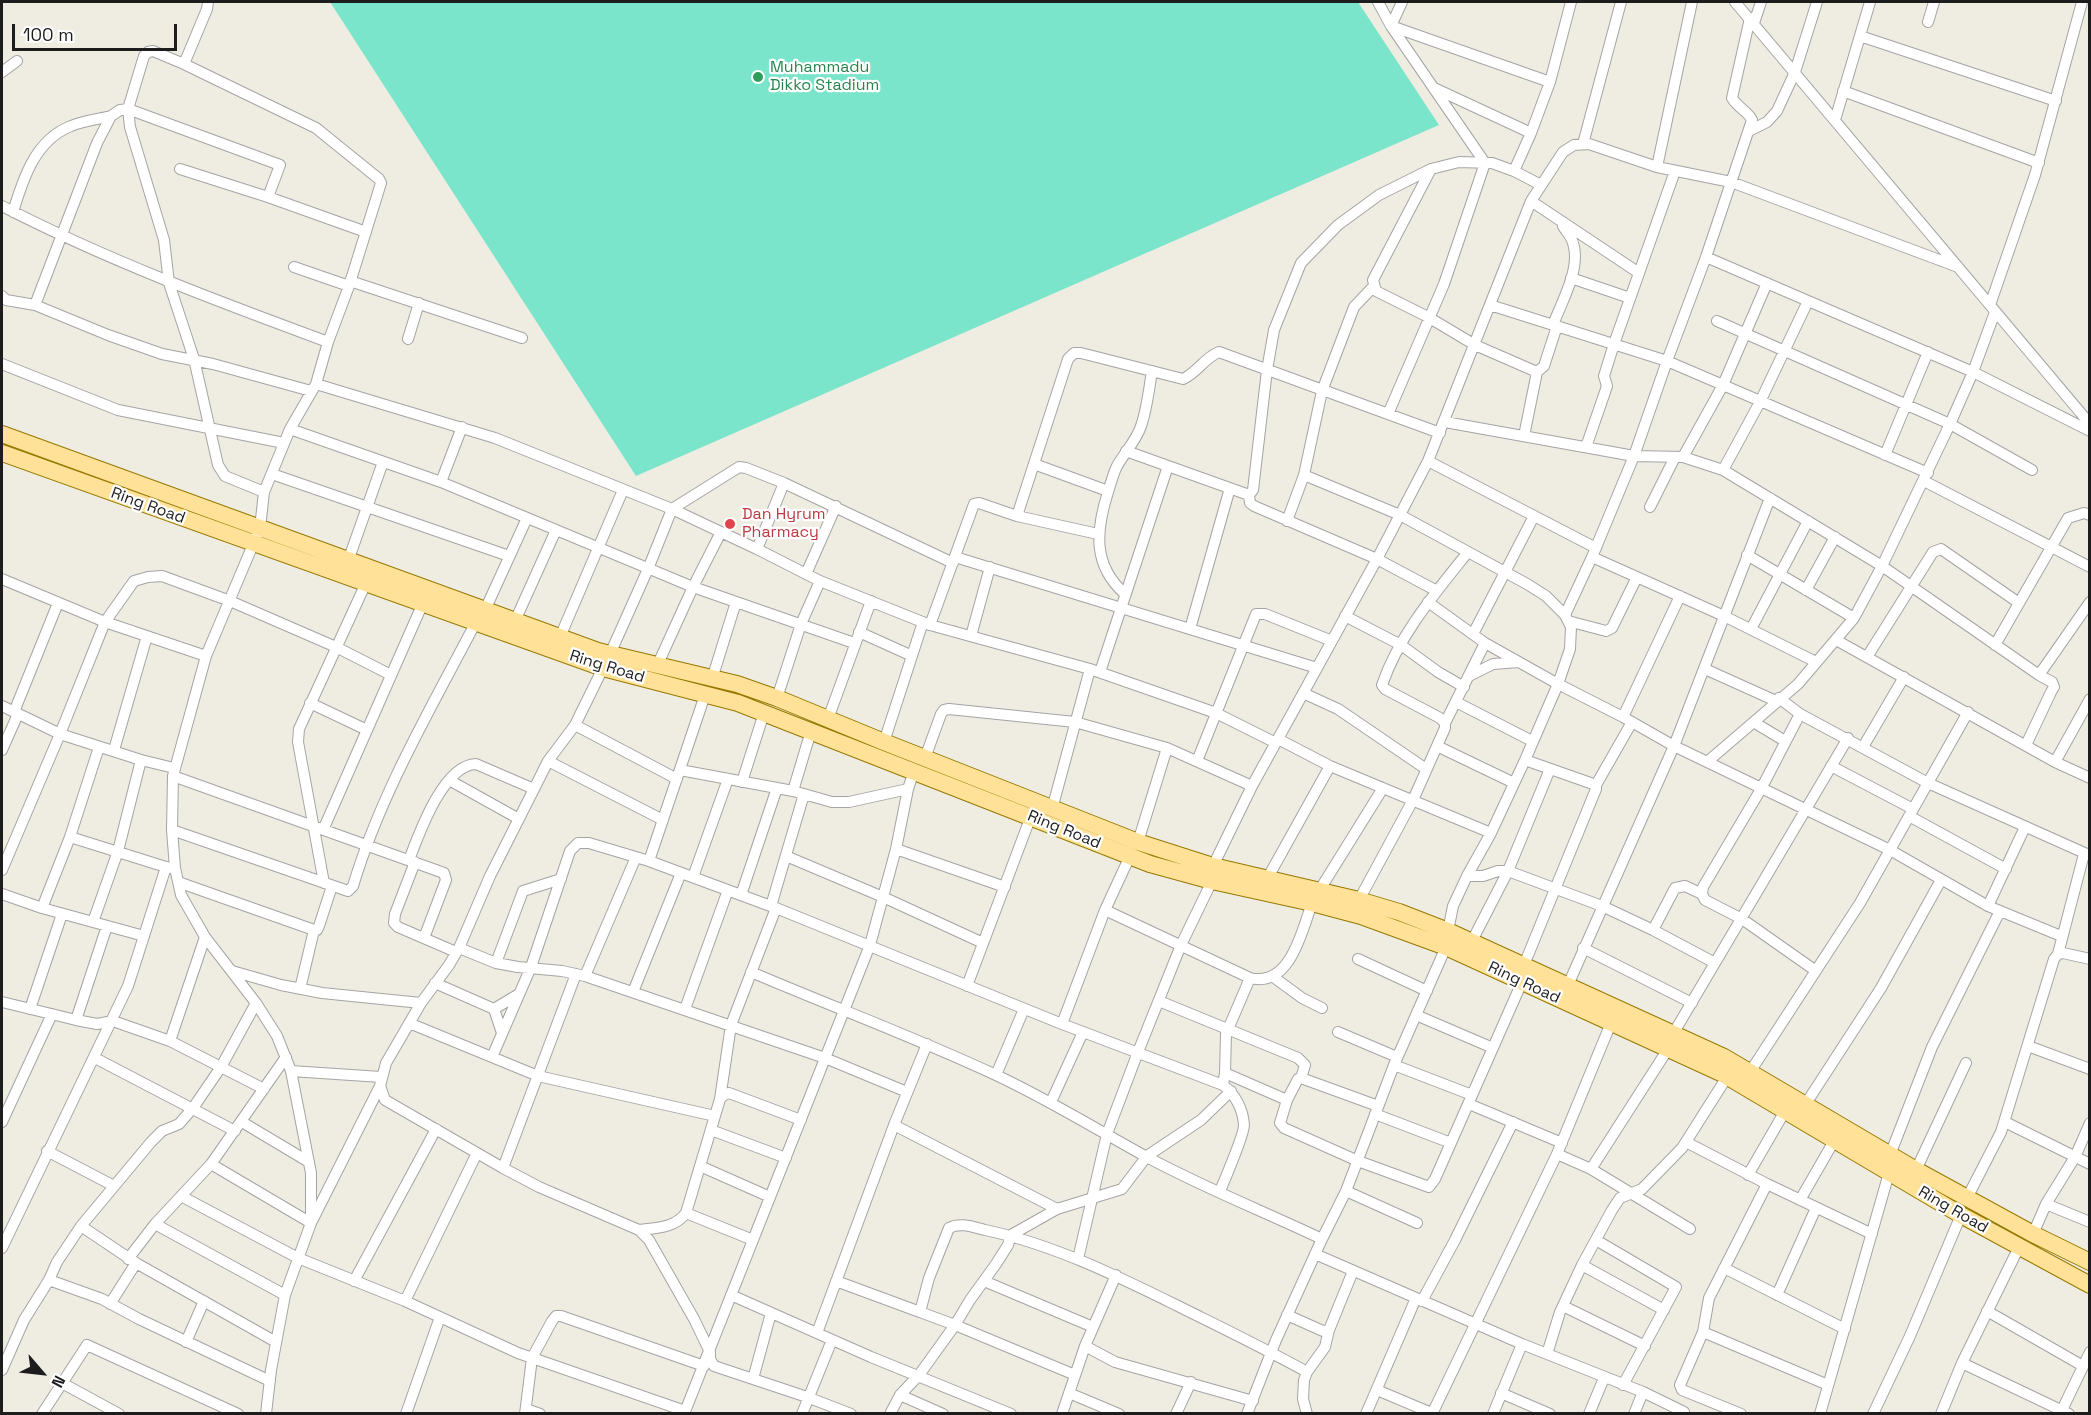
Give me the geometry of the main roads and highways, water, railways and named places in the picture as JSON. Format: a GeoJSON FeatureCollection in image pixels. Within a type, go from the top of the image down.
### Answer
{"type":"FeatureCollection","features":[{"type":"Feature","properties":{"kind":"main road","name":"Ring Road"},"geometry":{"type":"LineString","coordinates":[[2,434],[257,536],[366,583],[423,603],[480,616],[515,621],[560,637],[607,661],[657,666],[709,687],[738,703],[1031,816],[1212,873],[1315,897],[1359,900],[1399,912],[1447,939],[1523,974],[1568,986],[1671,1042],[1961,1215],[2090,1285]]}},
{"type":"Feature","properties":{"kind":"main road","name":"Ring Road"},"geometry":{"type":"LineString","coordinates":[[2,453],[257,536],[348,561],[480,616],[607,661],[709,687],[736,684],[777,698],[1052,809],[1134,849]]}},
{"type":"Feature","properties":{"kind":"main road","name":"Ring Road"},"geometry":{"type":"LineString","coordinates":[[1212,873],[1267,879],[1361,916],[1447,939],[1472,942],[1523,974],[1611,1023],[1724,1057],[1916,1170],[2033,1234],[2090,1262]]}},
{"type":"Feature","properties":{"kind":"place","name":"Muhammadu Dikko Stadium"},"geometry":{"type":"Point","coordinates":[758,77]}},
{"type":"Feature","properties":{"kind":"place","name":"Dan Hyrum Pharmacy"},"geometry":{"type":"Point","coordinates":[730,524]}}]}
